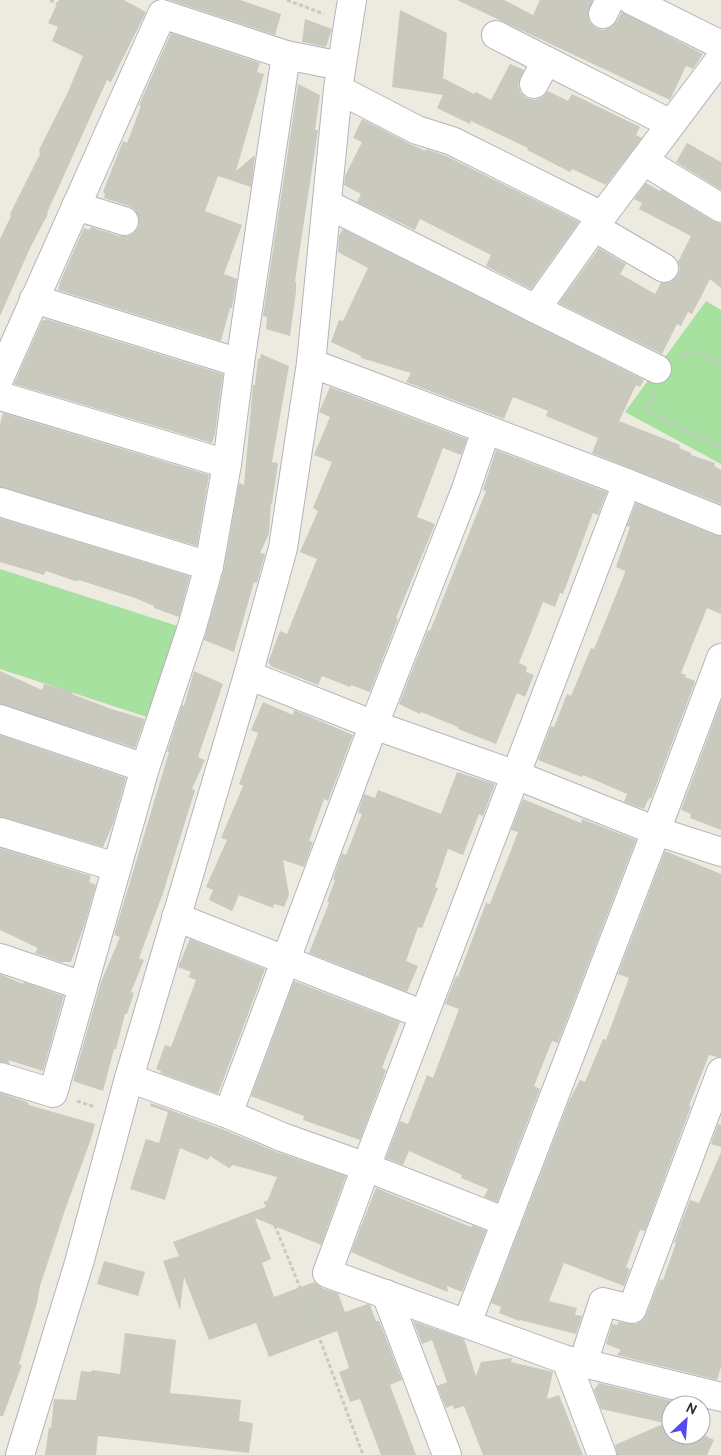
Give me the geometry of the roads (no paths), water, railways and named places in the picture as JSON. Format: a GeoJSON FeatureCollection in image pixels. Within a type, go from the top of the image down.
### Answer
{"type":"FeatureCollection","features":[{"type":"Feature","properties":{"kind":"street"},"geometry":{"type":"LineString","coordinates":[[631,0],[721,45]]}},
{"type":"Feature","properties":{"kind":"street"},"geometry":{"type":"LineString","coordinates":[[20,1455],[79,1263],[129,1078],[248,676],[283,548],[311,363],[340,78],[350,12]]}},
{"type":"Feature","properties":{"kind":"street"},"geometry":{"type":"LineString","coordinates":[[0,377],[162,14],[286,55],[340,78],[417,130],[452,141],[598,222],[664,268]]}},
{"type":"Feature","properties":{"kind":"street"},"geometry":{"type":"LineString","coordinates":[[496,35],[540,73],[671,124]]}},
{"type":"Feature","properties":{"kind":"street"},"geometry":{"type":"LineString","coordinates":[[0,1077],[53,1093],[145,768],[192,627],[209,566],[227,464],[240,363],[286,55]]}},
{"type":"Feature","properties":{"kind":"street"},"geometry":{"type":"LineString","coordinates":[[536,309],[598,222],[721,58]]}},
{"type":"Feature","properties":{"kind":"street"},"geometry":{"type":"LineString","coordinates":[[644,161],[721,208]]}},
{"type":"Feature","properties":{"kind":"street"},"geometry":{"type":"LineString","coordinates":[[327,204],[664,374]]}},
{"type":"Feature","properties":{"kind":"street"},"geometry":{"type":"LineString","coordinates":[[76,206],[124,221]]}},
{"type":"Feature","properties":{"kind":"street"},"geometry":{"type":"LineString","coordinates":[[34,299],[240,363]]}},
{"type":"Feature","properties":{"kind":"street"},"geometry":{"type":"LineString","coordinates":[[311,363],[628,483],[721,521]]}},
{"type":"Feature","properties":{"kind":"street"},"geometry":{"type":"LineString","coordinates":[[0,396],[227,464]]}},
{"type":"Feature","properties":{"kind":"street"},"geometry":{"type":"LineString","coordinates":[[228,1114],[374,725],[466,489],[486,430]]}},
{"type":"Feature","properties":{"kind":"street"},"geometry":{"type":"LineString","coordinates":[[628,483],[327,1273],[575,1361],[721,1397]]}},
{"type":"Feature","properties":{"kind":"street"},"geometry":{"type":"LineString","coordinates":[[0,502],[209,566]]}},
{"type":"Feature","properties":{"kind":"street"},"geometry":{"type":"LineString","coordinates":[[467,1323],[721,658]]}},
{"type":"Feature","properties":{"kind":"street"},"geometry":{"type":"LineString","coordinates":[[248,676],[374,725],[516,775],[656,832],[721,852]]}},
{"type":"Feature","properties":{"kind":"street"},"geometry":{"type":"LineString","coordinates":[[0,719],[145,768]]}},
{"type":"Feature","properties":{"kind":"street"},"geometry":{"type":"LineString","coordinates":[[0,832],[116,867]]}},
{"type":"Feature","properties":{"kind":"street"},"geometry":{"type":"LineString","coordinates":[[176,917],[424,1015]]}},
{"type":"Feature","properties":{"kind":"street"},"geometry":{"type":"LineString","coordinates":[[0,958],[83,986]]}},
{"type":"Feature","properties":{"kind":"street"},"geometry":{"type":"LineString","coordinates":[[602,1455],[575,1361],[603,1302],[632,1309],[721,1072]]}},
{"type":"Feature","properties":{"kind":"street"},"geometry":{"type":"LineString","coordinates":[[129,1078],[228,1114],[282,1137],[366,1167],[506,1222]]}},
{"type":"Feature","properties":{"kind":"street"},"geometry":{"type":"LineString","coordinates":[[386,1294],[447,1455]]}}]}
